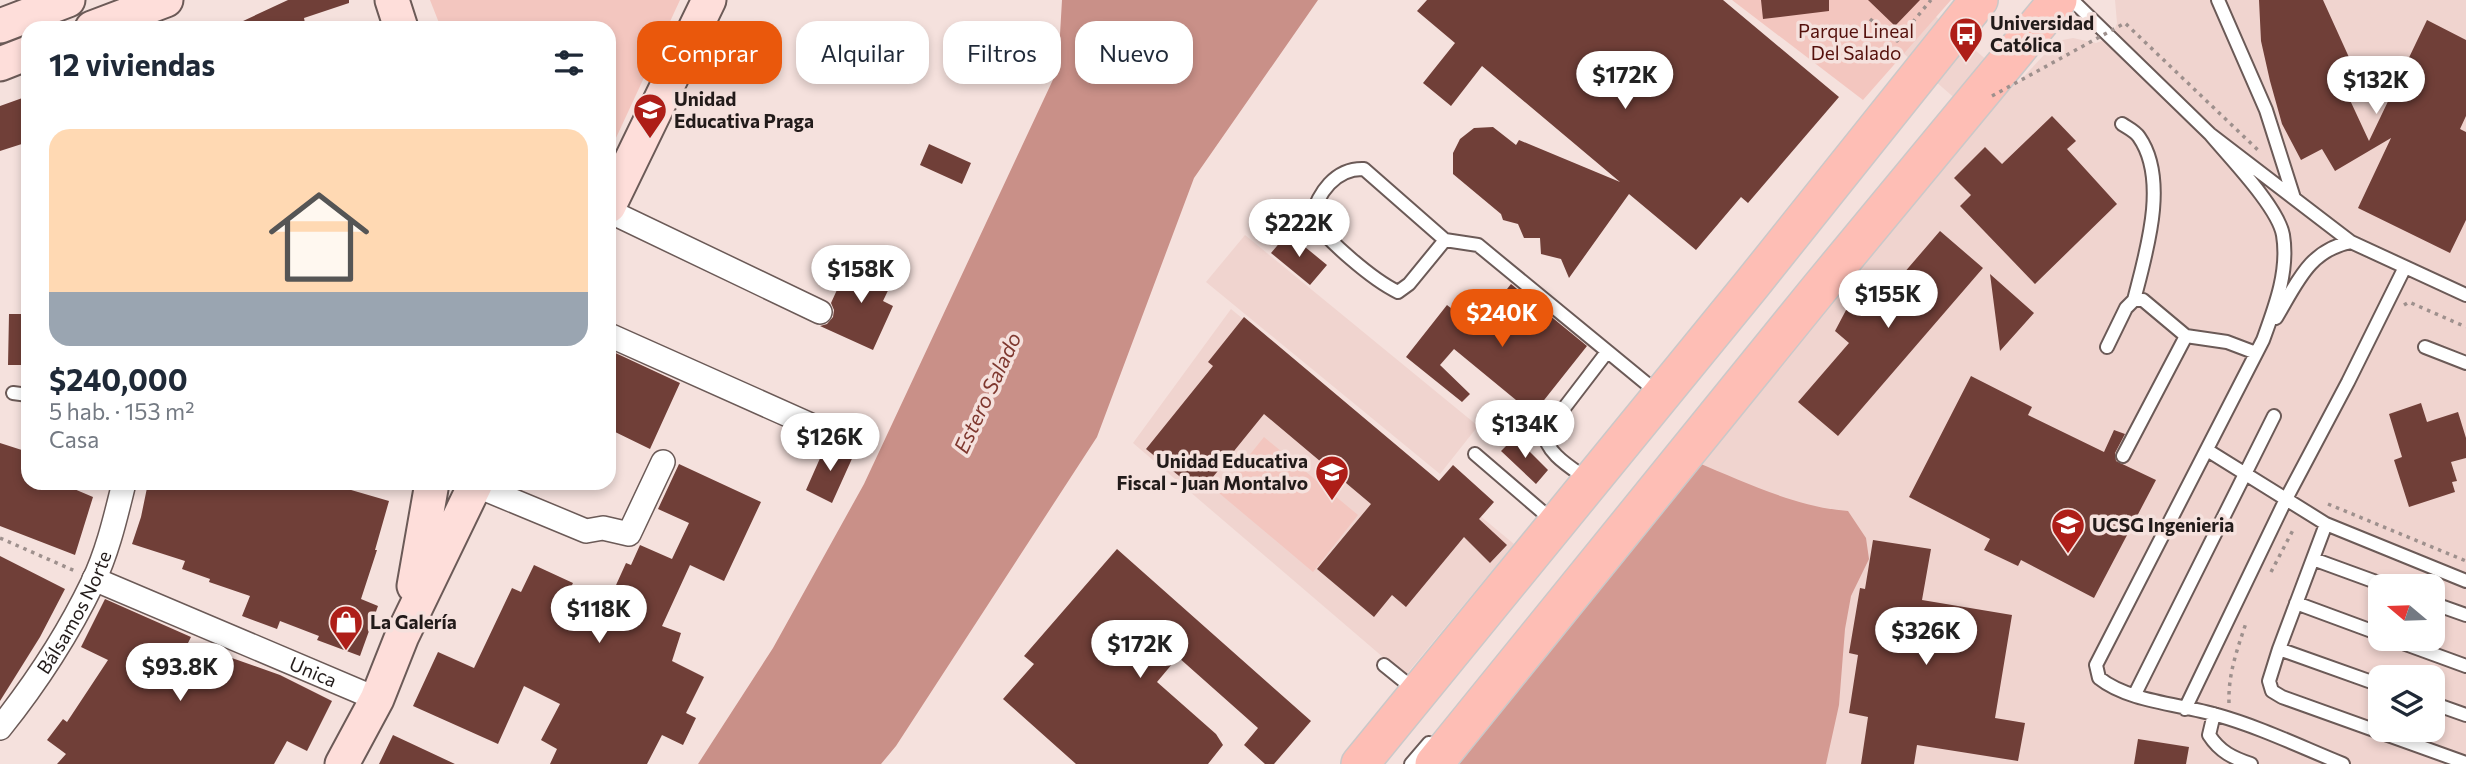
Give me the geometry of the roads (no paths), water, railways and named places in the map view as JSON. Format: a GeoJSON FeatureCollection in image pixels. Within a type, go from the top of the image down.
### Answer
{"type":"FeatureCollection","features":[{"type":"Feature","properties":{"kind":"main road"},"geometry":{"type":"LineString","coordinates":[[1435,748],[2058,0]]}},
{"type":"Feature","properties":{"kind":"main road"},"geometry":{"type":"LineString","coordinates":[[1360,764],[1661,395],[1967,8]]}},
{"type":"Feature","properties":{"kind":"street"},"geometry":{"type":"LineString","coordinates":[[0,26],[68,0]]}},
{"type":"Feature","properties":{"kind":"street"},"geometry":{"type":"LineString","coordinates":[[82,0],[89,21]]}},
{"type":"Feature","properties":{"kind":"street"},"geometry":{"type":"LineString","coordinates":[[110,21],[166,0]]}},
{"type":"Feature","properties":{"kind":"street"},"geometry":{"type":"LineString","coordinates":[[392,0],[399,21]]}},
{"type":"Feature","properties":{"kind":"street"},"geometry":{"type":"LineString","coordinates":[[616,194],[709,0]]}},
{"type":"Feature","properties":{"kind":"street"},"geometry":{"type":"LineString","coordinates":[[0,64],[21,56]]}},
{"type":"Feature","properties":{"kind":"street"},"geometry":{"type":"LineString","coordinates":[[616,212],[820,312]]}},
{"type":"Feature","properties":{"kind":"street"},"geometry":{"type":"LineString","coordinates":[[616,338],[833,435]]}},
{"type":"Feature","properties":{"kind":"street"},"geometry":{"type":"LineString","coordinates":[[490,490],[586,531],[603,528],[629,534],[663,462]]}},
{"type":"Feature","properties":{"kind":"street","name":"Bálsamos Norte"},"geometry":{"type":"LineString","coordinates":[[0,728],[62,640],[94,579],[122,490]]}},
{"type":"Feature","properties":{"kind":"street"},"geometry":{"type":"LineString","coordinates":[[402,636],[418,567],[431,490]]}},
{"type":"Feature","properties":{"kind":"street"},"geometry":{"type":"LineString","coordinates":[[342,764],[377,699],[402,636],[473,490]]}},
{"type":"Feature","properties":{"kind":"street","name":"Unica"},"geometry":{"type":"LineString","coordinates":[[94,579],[377,699]]}},
{"type":"Feature","properties":{"kind":"lane"},"geometry":{"type":"LineString","coordinates":[[2073,0],[2210,134],[2351,242],[2466,295]]}},
{"type":"Feature","properties":{"kind":"lane"},"geometry":{"type":"LineString","coordinates":[[2218,0],[2266,110],[2294,198]]}},
{"type":"Feature","properties":{"kind":"lane"},"geometry":{"type":"LineString","coordinates":[[2107,347],[2126,308],[2134,300],[2145,255],[2155,191],[2150,157],[2138,135],[2122,124]]}},
{"type":"Feature","properties":{"kind":"lane"},"geometry":{"type":"LineString","coordinates":[[2210,134],[2273,213],[2283,233],[2279,291],[2263,340]]}},
{"type":"Feature","properties":{"kind":"lane"},"geometry":{"type":"LineString","coordinates":[[1445,240],[1409,284],[1398,292],[1385,286],[1321,232],[1311,219],[1316,201],[1333,180],[1349,169],[1364,169],[1445,240],[1478,246],[1661,395]]}},
{"type":"Feature","properties":{"kind":"lane"},"geometry":{"type":"LineString","coordinates":[[1491,624],[1815,226]]}},
{"type":"Feature","properties":{"kind":"lane"},"geometry":{"type":"LineString","coordinates":[[2343,764],[2229,719],[2185,709],[2108,685],[2099,678],[2096,665],[2263,340],[2307,268],[2330,248],[2351,242]]}},
{"type":"Feature","properties":{"kind":"lane"},"geometry":{"type":"LineString","coordinates":[[2185,709],[2286,499],[2348,383],[2405,267]]}},
{"type":"Feature","properties":{"kind":"lane"},"geometry":{"type":"LineString","coordinates":[[2134,300],[2143,300],[2186,336],[2227,342],[2256,353]]}},
{"type":"Feature","properties":{"kind":"lane"},"geometry":{"type":"LineString","coordinates":[[2123,456],[2186,336]]}},
{"type":"Feature","properties":{"kind":"lane"},"geometry":{"type":"LineString","coordinates":[[2425,347],[2466,363]]}},
{"type":"Feature","properties":{"kind":"lane"},"geometry":{"type":"LineString","coordinates":[[1590,482],[1550,450],[1545,442],[1545,433],[1607,352]]}},
{"type":"Feature","properties":{"kind":"lane"},"geometry":{"type":"LineString","coordinates":[[12,393],[21,395]]}},
{"type":"Feature","properties":{"kind":"lane"},"geometry":{"type":"LineString","coordinates":[[2135,694],[2274,416]]}},
{"type":"Feature","properties":{"kind":"lane"},"geometry":{"type":"LineString","coordinates":[[2207,450],[2326,524],[2466,582]]}},
{"type":"Feature","properties":{"kind":"lane"},"geometry":{"type":"LineString","coordinates":[[1475,454],[1556,524]]}},
{"type":"Feature","properties":{"kind":"lane"},"geometry":{"type":"LineString","coordinates":[[2326,524],[2279,649],[2269,681],[2272,691],[2466,763]]}},
{"type":"Feature","properties":{"kind":"lane"},"geometry":{"type":"LineString","coordinates":[[2313,559],[2368,579]]}},
{"type":"Feature","properties":{"kind":"lane"},"geometry":{"type":"LineString","coordinates":[[2296,603],[2368,630]]}},
{"type":"Feature","properties":{"kind":"lane"},"geometry":{"type":"LineString","coordinates":[[2445,608],[2466,615]]}},
{"type":"Feature","properties":{"kind":"lane"},"geometry":{"type":"LineString","coordinates":[[2279,649],[2368,681]]}},
{"type":"Feature","properties":{"kind":"lane"},"geometry":{"type":"LineString","coordinates":[[2425,651],[2466,666]]}},
{"type":"Feature","properties":{"kind":"lane"},"geometry":{"type":"LineString","coordinates":[[1384,665],[1417,693]]}},
{"type":"Feature","properties":{"kind":"lane"},"geometry":{"type":"LineString","coordinates":[[2445,708],[2466,715]]}},
{"type":"Feature","properties":{"kind":"lane"},"geometry":{"type":"LineString","coordinates":[[2214,714],[2209,735],[2222,752],[2246,763]]}},
{"type":"Feature","properties":{"kind":"lane"},"geometry":{"type":"LineString","coordinates":[[1411,764],[1435,748]]}},
{"type":"Feature","properties":{"kind":"water","name":"Estero Salado"},"geometry":{"type":"Polygon","coordinates":[[[1062,0],[1318,0],[1194,178],[1097,437],[896,746],[881,764],[698,764],[773,648],[864,484],[1051,84],[1061,84],[1062,0]]]}},
{"type":"Feature","properties":{"kind":"place","name":"Universidad Católica"},"geometry":{"type":"Point","coordinates":[1966,64]}},
{"type":"Feature","properties":{"kind":"place","name":"Unidad Educativa Praga"},"geometry":{"type":"Point","coordinates":[650,140]}},
{"type":"Feature","properties":{"kind":"place","name":"Unidad Educativa Fiscal - Juan Montalvo"},"geometry":{"type":"Point","coordinates":[1332,502]}},
{"type":"Feature","properties":{"kind":"place","name":"UCSG Ingenieria"},"geometry":{"type":"Point","coordinates":[2068,555]}},
{"type":"Feature","properties":{"kind":"place","name":"La Galería"},"geometry":{"type":"Point","coordinates":[346,652]}},
{"type":"Feature","properties":{"kind":"park label","name":"Parque Lineal Del Salado"},"geometry":{"type":"Point","coordinates":[1856,42]}}]}
